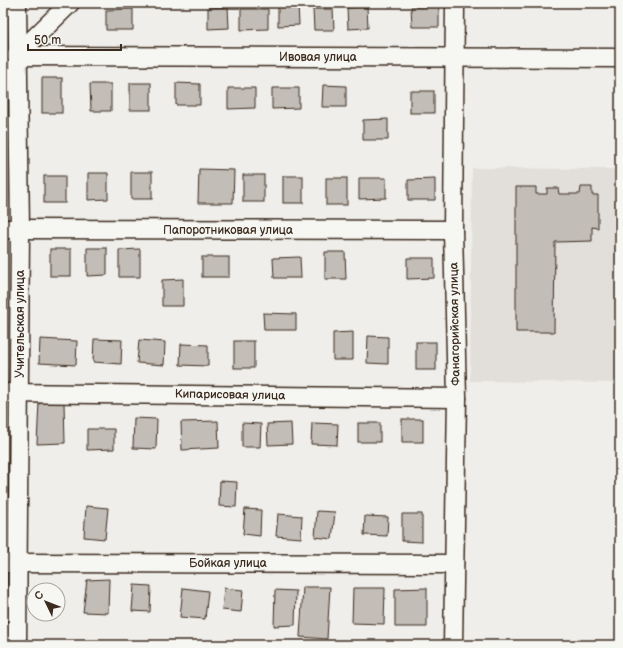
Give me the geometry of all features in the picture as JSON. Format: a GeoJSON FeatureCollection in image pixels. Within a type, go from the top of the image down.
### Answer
{"type":"FeatureCollection","features":[{"type":"Feature","properties":{"kind":"street","name":"Учительская улица"},"geometry":{"type":"LineString","coordinates":[[17,3],[12,229],[11,393],[11,563],[17,645]]}},
{"type":"Feature","properties":{"kind":"street"},"geometry":{"type":"LineString","coordinates":[[16,56],[70,3]]}},
{"type":"Feature","properties":{"kind":"street","name":"Фанагорийская улица"},"geometry":{"type":"LineString","coordinates":[[453,645],[457,398],[453,230],[455,3]]}},
{"type":"Feature","properties":{"kind":"street","name":"Ивовая улица"},"geometry":{"type":"LineString","coordinates":[[16,56],[620,58]]}},
{"type":"Feature","properties":{"kind":"street","name":"Папоротниковая улица"},"geometry":{"type":"LineString","coordinates":[[12,229],[453,230]]}},
{"type":"Feature","properties":{"kind":"street","name":"Кипарисовая улица"},"geometry":{"type":"LineString","coordinates":[[11,393],[457,398]]}},
{"type":"Feature","properties":{"kind":"street","name":"Бойкая улица"},"geometry":{"type":"LineString","coordinates":[[11,563],[454,564]]}},
{"type":"Feature","properties":{"kind":"shaded area"},"geometry":{"type":"Polygon","coordinates":[[[472,168],[618,169],[616,383],[470,381],[472,168]]]}},
{"type":"Feature","properties":{"kind":"building"},"geometry":{"type":"Polygon","coordinates":[[[298,4],[299,25],[278,26],[278,5],[298,4]]]}},
{"type":"Feature","properties":{"kind":"building"},"geometry":{"type":"Polygon","coordinates":[[[439,6],[439,27],[412,27],[411,7],[439,6]]]}},
{"type":"Feature","properties":{"kind":"building"},"geometry":{"type":"Polygon","coordinates":[[[228,7],[229,28],[208,29],[208,8],[228,7]]]}},
{"type":"Feature","properties":{"kind":"building"},"geometry":{"type":"Polygon","coordinates":[[[367,7],[368,28],[348,29],[347,8],[367,7]]]}},
{"type":"Feature","properties":{"kind":"building"},"geometry":{"type":"Polygon","coordinates":[[[133,9],[133,30],[106,30],[106,10],[133,9]]]}},
{"type":"Feature","properties":{"kind":"building"},"geometry":{"type":"Polygon","coordinates":[[[241,9],[268,9],[268,29],[241,30],[241,9]]]}},
{"type":"Feature","properties":{"kind":"building"},"geometry":{"type":"Polygon","coordinates":[[[313,9],[333,9],[334,30],[314,30],[313,9]]]}},
{"type":"Feature","properties":{"kind":"building"},"geometry":{"type":"Polygon","coordinates":[[[42,78],[62,78],[62,113],[42,113],[42,78]]]}},
{"type":"Feature","properties":{"kind":"building"},"geometry":{"type":"Polygon","coordinates":[[[130,83],[151,83],[151,110],[130,110],[130,83]]]}},
{"type":"Feature","properties":{"kind":"building"},"geometry":{"type":"Polygon","coordinates":[[[176,83],[200,84],[200,105],[176,105],[176,83]]]}},
{"type":"Feature","properties":{"kind":"building"},"geometry":{"type":"Polygon","coordinates":[[[90,84],[111,84],[111,111],[91,111],[90,84]]]}},
{"type":"Feature","properties":{"kind":"building"},"geometry":{"type":"Polygon","coordinates":[[[323,85],[346,86],[346,107],[322,107],[323,85]]]}},
{"type":"Feature","properties":{"kind":"building"},"geometry":{"type":"Polygon","coordinates":[[[228,88],[255,88],[255,108],[228,109],[228,88]]]}},
{"type":"Feature","properties":{"kind":"building"},"geometry":{"type":"Polygon","coordinates":[[[272,88],[299,88],[299,108],[272,109],[272,88]]]}},
{"type":"Feature","properties":{"kind":"building"},"geometry":{"type":"Polygon","coordinates":[[[410,91],[434,91],[434,113],[410,113],[410,91]]]}},
{"type":"Feature","properties":{"kind":"building"},"geometry":{"type":"Polygon","coordinates":[[[388,119],[388,140],[363,140],[363,120],[388,119]]]}},
{"type":"Feature","properties":{"kind":"building"},"geometry":{"type":"Polygon","coordinates":[[[199,169],[234,170],[233,203],[198,203],[199,169]]]}},
{"type":"Feature","properties":{"kind":"building"},"geometry":{"type":"Polygon","coordinates":[[[131,172],[152,172],[152,199],[131,199],[131,172]]]}},
{"type":"Feature","properties":{"kind":"building"},"geometry":{"type":"Polygon","coordinates":[[[88,173],[108,173],[108,199],[88,200],[88,173]]]}},
{"type":"Feature","properties":{"kind":"building"},"geometry":{"type":"Polygon","coordinates":[[[243,175],[264,175],[264,202],[243,202],[243,175]]]}},
{"type":"Feature","properties":{"kind":"building"},"geometry":{"type":"Polygon","coordinates":[[[44,176],[65,176],[65,203],[44,203],[44,176]]]}},
{"type":"Feature","properties":{"kind":"building"},"geometry":{"type":"Polygon","coordinates":[[[283,176],[303,176],[303,203],[283,203],[283,176]]]}},
{"type":"Feature","properties":{"kind":"building"},"geometry":{"type":"Polygon","coordinates":[[[326,178],[347,178],[347,205],[326,205],[326,178]]]}},
{"type":"Feature","properties":{"kind":"building"},"geometry":{"type":"Polygon","coordinates":[[[359,178],[386,178],[386,198],[359,199],[359,178]]]}},
{"type":"Feature","properties":{"kind":"building"},"geometry":{"type":"Polygon","coordinates":[[[435,179],[435,200],[408,200],[408,180],[435,179]]]}},
{"type":"Feature","properties":{"kind":"building"},"geometry":{"type":"Polygon","coordinates":[[[516,187],[536,187],[536,194],[547,194],[547,188],[558,188],[559,194],[580,194],[581,187],[592,187],[592,195],[598,195],[598,228],[592,227],[592,241],[555,242],[554,332],[516,332],[516,187]]]}},
{"type":"Feature","properties":{"kind":"building"},"geometry":{"type":"Polygon","coordinates":[[[87,248],[107,248],[107,275],[87,276],[87,248]]]}},
{"type":"Feature","properties":{"kind":"building"},"geometry":{"type":"Polygon","coordinates":[[[50,249],[71,249],[71,276],[50,276],[50,249]]]}},
{"type":"Feature","properties":{"kind":"building"},"geometry":{"type":"Polygon","coordinates":[[[140,249],[140,277],[119,277],[119,250],[140,249]]]}},
{"type":"Feature","properties":{"kind":"building"},"geometry":{"type":"Polygon","coordinates":[[[325,252],[345,252],[346,279],[325,279],[325,252]]]}},
{"type":"Feature","properties":{"kind":"building"},"geometry":{"type":"Polygon","coordinates":[[[202,257],[229,257],[229,277],[202,277],[202,257]]]}},
{"type":"Feature","properties":{"kind":"building"},"geometry":{"type":"Polygon","coordinates":[[[300,257],[301,278],[274,278],[273,258],[300,257]]]}},
{"type":"Feature","properties":{"kind":"building"},"geometry":{"type":"Polygon","coordinates":[[[407,258],[434,258],[434,278],[407,279],[407,258]]]}},
{"type":"Feature","properties":{"kind":"building"},"geometry":{"type":"Polygon","coordinates":[[[183,279],[183,306],[162,306],[162,280],[183,279]]]}},
{"type":"Feature","properties":{"kind":"building"},"geometry":{"type":"Polygon","coordinates":[[[263,313],[296,314],[296,330],[264,330],[263,313]]]}},
{"type":"Feature","properties":{"kind":"building"},"geometry":{"type":"Polygon","coordinates":[[[353,332],[353,360],[333,360],[333,333],[353,332]]]}},
{"type":"Feature","properties":{"kind":"building"},"geometry":{"type":"Polygon","coordinates":[[[368,336],[388,337],[388,364],[367,363],[368,336]]]}},
{"type":"Feature","properties":{"kind":"building"},"geometry":{"type":"Polygon","coordinates":[[[40,339],[77,341],[76,365],[39,363],[40,339]]]}},
{"type":"Feature","properties":{"kind":"building"},"geometry":{"type":"Polygon","coordinates":[[[94,339],[122,340],[121,364],[93,362],[94,339]]]}},
{"type":"Feature","properties":{"kind":"building"},"geometry":{"type":"Polygon","coordinates":[[[139,340],[165,342],[164,365],[137,363],[139,340]]]}},
{"type":"Feature","properties":{"kind":"building"},"geometry":{"type":"Polygon","coordinates":[[[234,341],[254,341],[254,368],[234,368],[234,341]]]}},
{"type":"Feature","properties":{"kind":"building"},"geometry":{"type":"Polygon","coordinates":[[[416,342],[436,342],[436,370],[416,370],[416,342]]]}},
{"type":"Feature","properties":{"kind":"building"},"geometry":{"type":"Polygon","coordinates":[[[181,344],[208,345],[208,366],[180,365],[181,344]]]}},
{"type":"Feature","properties":{"kind":"building"},"geometry":{"type":"Polygon","coordinates":[[[39,402],[64,403],[65,443],[37,444],[39,402]]]}},
{"type":"Feature","properties":{"kind":"building"},"geometry":{"type":"Polygon","coordinates":[[[134,418],[157,419],[156,449],[133,448],[134,418]]]}},
{"type":"Feature","properties":{"kind":"building"},"geometry":{"type":"Polygon","coordinates":[[[402,419],[423,419],[423,442],[402,442],[402,419]]]}},
{"type":"Feature","properties":{"kind":"building"},"geometry":{"type":"Polygon","coordinates":[[[218,421],[219,448],[182,450],[181,422],[218,421]]]}},
{"type":"Feature","properties":{"kind":"building"},"geometry":{"type":"Polygon","coordinates":[[[242,423],[261,424],[260,447],[242,447],[242,423]]]}},
{"type":"Feature","properties":{"kind":"building"},"geometry":{"type":"Polygon","coordinates":[[[291,423],[292,444],[268,445],[267,424],[291,423]]]}},
{"type":"Feature","properties":{"kind":"building"},"geometry":{"type":"Polygon","coordinates":[[[312,423],[338,424],[337,445],[311,444],[312,423]]]}},
{"type":"Feature","properties":{"kind":"building"},"geometry":{"type":"Polygon","coordinates":[[[358,423],[380,423],[380,442],[358,442],[358,423]]]}},
{"type":"Feature","properties":{"kind":"building"},"geometry":{"type":"Polygon","coordinates":[[[87,429],[114,429],[114,449],[87,450],[87,429]]]}},
{"type":"Feature","properties":{"kind":"building"},"geometry":{"type":"Polygon","coordinates":[[[220,481],[237,482],[236,507],[219,506],[220,481]]]}},
{"type":"Feature","properties":{"kind":"building"},"geometry":{"type":"Polygon","coordinates":[[[86,506],[108,508],[105,539],[84,537],[86,506]]]}},
{"type":"Feature","properties":{"kind":"building"},"geometry":{"type":"Polygon","coordinates":[[[245,509],[261,510],[260,536],[243,534],[245,509]]]}},
{"type":"Feature","properties":{"kind":"building"},"geometry":{"type":"Polygon","coordinates":[[[317,511],[335,512],[332,539],[315,537],[317,511]]]}},
{"type":"Feature","properties":{"kind":"building"},"geometry":{"type":"Polygon","coordinates":[[[278,514],[302,516],[301,538],[276,536],[278,514]]]}},
{"type":"Feature","properties":{"kind":"building"},"geometry":{"type":"Polygon","coordinates":[[[402,514],[422,514],[422,542],[402,541],[402,514]]]}},
{"type":"Feature","properties":{"kind":"building"},"geometry":{"type":"Polygon","coordinates":[[[365,516],[388,517],[387,536],[364,535],[365,516]]]}},
{"type":"Feature","properties":{"kind":"building"},"geometry":{"type":"Polygon","coordinates":[[[109,579],[108,613],[83,612],[87,580],[109,579]]]}},
{"type":"Feature","properties":{"kind":"building"},"geometry":{"type":"Polygon","coordinates":[[[134,585],[151,586],[150,612],[132,611],[134,585]]]}},
{"type":"Feature","properties":{"kind":"building"},"geometry":{"type":"Polygon","coordinates":[[[303,587],[330,587],[327,639],[300,637],[303,587]]]}},
{"type":"Feature","properties":{"kind":"building"},"geometry":{"type":"Polygon","coordinates":[[[183,588],[208,591],[205,619],[180,617],[183,588]]]}},
{"type":"Feature","properties":{"kind":"building"},"geometry":{"type":"Polygon","coordinates":[[[224,588],[243,590],[241,612],[222,610],[224,588]]]}},
{"type":"Feature","properties":{"kind":"building"},"geometry":{"type":"Polygon","coordinates":[[[353,588],[385,588],[384,624],[352,623],[353,588]]]}},
{"type":"Feature","properties":{"kind":"building"},"geometry":{"type":"Polygon","coordinates":[[[427,588],[427,627],[395,627],[395,589],[427,588]]]}},
{"type":"Feature","properties":{"kind":"building"},"geometry":{"type":"Polygon","coordinates":[[[275,590],[296,591],[295,625],[274,626],[275,590]]]}}]}
